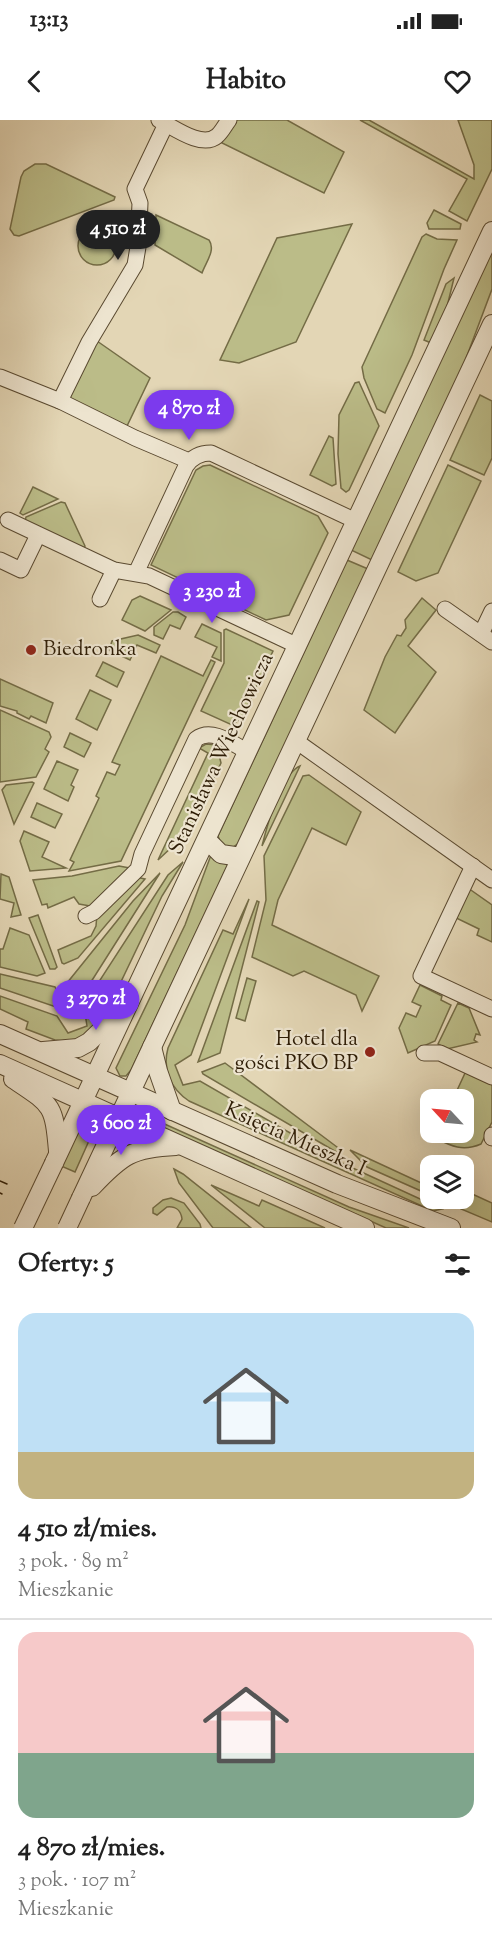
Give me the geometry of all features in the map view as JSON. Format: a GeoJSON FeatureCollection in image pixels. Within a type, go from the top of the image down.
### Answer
{"type":"FeatureCollection","features":[{"type":"Feature","properties":{"kind":"street"},"geometry":{"type":"LineString","coordinates":[[60,401],[89,342],[135,265],[140,203],[135,189],[162,122],[196,139],[207,140],[216,138],[229,120]]}},
{"type":"Feature","properties":{"kind":"street","name":"Stanisława Wiechowicza"},"geometry":{"type":"LineString","coordinates":[[23,1228],[492,231]]}},
{"type":"Feature","properties":{"kind":"street"},"geometry":{"type":"LineString","coordinates":[[68,1228],[81,1198],[93,1181],[119,1117],[492,325]]}},
{"type":"Feature","properties":{"kind":"street"},"geometry":{"type":"LineString","coordinates":[[0,377],[60,401],[135,438],[189,461]]}},
{"type":"Feature","properties":{"kind":"street"},"geometry":{"type":"LineString","coordinates":[[136,573],[189,461],[198,455],[211,453],[356,521]]}},
{"type":"Feature","properties":{"kind":"street"},"geometry":{"type":"LineString","coordinates":[[8,520],[114,570],[149,576],[298,646]]}},
{"type":"Feature","properties":{"kind":"street"},"geometry":{"type":"LineString","coordinates":[[0,560],[21,570],[38,535]]}},
{"type":"Feature","properties":{"kind":"street"},"geometry":{"type":"LineString","coordinates":[[100,599],[114,570]]}},
{"type":"Feature","properties":{"kind":"street"},"geometry":{"type":"LineString","coordinates":[[444,609],[487,638],[492,611]]}},
{"type":"Feature","properties":{"kind":"street"},"geometry":{"type":"LineString","coordinates":[[86,916],[94,912],[138,869],[141,854],[196,739],[202,735],[211,734],[248,752]]}},
{"type":"Feature","properties":{"kind":"street"},"geometry":{"type":"LineString","coordinates":[[296,741],[492,880]]}},
{"type":"Feature","properties":{"kind":"street"},"geometry":{"type":"LineString","coordinates":[[207,840],[221,854],[241,857]]}},
{"type":"Feature","properties":{"kind":"street"},"geometry":{"type":"LineString","coordinates":[[473,866],[421,976],[492,1009]]}},
{"type":"Feature","properties":{"kind":"street"},"geometry":{"type":"LineString","coordinates":[[39,1051],[78,1048],[102,1031],[129,1002]]}},
{"type":"Feature","properties":{"kind":"street","name":"Księcia Mieszka I"},"geometry":{"type":"LineString","coordinates":[[0,1034],[337,1184],[448,1227]]}},
{"type":"Feature","properties":{"kind":"street"},"geometry":{"type":"LineString","coordinates":[[152,1047],[172,1110]]}},
{"type":"Feature","properties":{"kind":"street"},"geometry":{"type":"LineString","coordinates":[[424,1053],[440,1053],[492,1077]]}},
{"type":"Feature","properties":{"kind":"street"},"geometry":{"type":"LineString","coordinates":[[0,1064],[365,1228]]}},
{"type":"Feature","properties":{"kind":"street"},"geometry":{"type":"LineString","coordinates":[[0,1070],[42,1098],[50,1107],[54,1114],[56,1158]]}},
{"type":"Feature","properties":{"kind":"street"},"geometry":{"type":"LineString","coordinates":[[93,1181],[124,1156],[143,1149],[181,1145]]}},
{"type":"Feature","properties":{"kind":"green space"},"geometry":{"type":"Polygon","coordinates":[[[235,120],[287,120],[344,152],[324,193],[220,142],[235,120]]]}},
{"type":"Feature","properties":{"kind":"green space"},"geometry":{"type":"Polygon","coordinates":[[[360,120],[369,120],[474,179],[474,165],[458,120],[492,120],[492,169],[467,221],[449,211],[467,179],[360,120]]]}},
{"type":"Feature","properties":{"kind":"green space"},"geometry":{"type":"Polygon","coordinates":[[[35,164],[46,164],[115,197],[114,200],[19,236],[14,235],[10,229],[21,177],[24,171],[35,164]]]}},
{"type":"Feature","properties":{"kind":"green space"},"geometry":{"type":"Polygon","coordinates":[[[434,210],[461,224],[460,229],[429,229],[427,223],[434,210]]]}},
{"type":"Feature","properties":{"kind":"green space"},"geometry":{"type":"Polygon","coordinates":[[[156,215],[209,240],[211,252],[202,273],[155,245],[156,215]]]}},
{"type":"Feature","properties":{"kind":"green space"},"geometry":{"type":"Polygon","coordinates":[[[352,224],[296,342],[239,363],[220,360],[277,238],[352,224]]]}},
{"type":"Feature","properties":{"kind":"green space"},"geometry":{"type":"Polygon","coordinates":[[[97,227],[104,228],[110,233],[115,239],[115,253],[110,259],[104,264],[97,265],[90,264],[84,259],[79,253],[78,246],[79,239],[84,233],[90,228],[97,227]]]}},
{"type":"Feature","properties":{"kind":"green space"},"geometry":{"type":"Polygon","coordinates":[[[426,234],[437,239],[457,240],[412,355],[385,413],[377,409],[364,378],[362,367],[422,237],[426,234]]]}},
{"type":"Feature","properties":{"kind":"green space"},"geometry":{"type":"Polygon","coordinates":[[[492,251],[492,289],[462,369],[372,560],[351,550],[492,251]]]}},
{"type":"Feature","properties":{"kind":"green space"},"geometry":{"type":"Polygon","coordinates":[[[454,278],[445,315],[431,343],[424,340],[446,284],[454,278]]]}},
{"type":"Feature","properties":{"kind":"green space"},"geometry":{"type":"Polygon","coordinates":[[[97,341],[150,378],[127,426],[69,399],[97,341]]]}},
{"type":"Feature","properties":{"kind":"green space"},"geometry":{"type":"Polygon","coordinates":[[[359,382],[379,426],[346,492],[341,488],[338,454],[339,415],[355,383],[359,382]]]}},
{"type":"Feature","properties":{"kind":"green space"},"geometry":{"type":"Polygon","coordinates":[[[480,395],[492,401],[492,458],[484,475],[450,460],[480,395]]]}},
{"type":"Feature","properties":{"kind":"green space"},"geometry":{"type":"Polygon","coordinates":[[[329,436],[333,438],[336,484],[332,486],[310,475],[329,436]]]}},
{"type":"Feature","properties":{"kind":"green space"},"geometry":{"type":"Polygon","coordinates":[[[210,465],[318,516],[328,533],[289,615],[266,620],[151,565],[196,470],[210,465]]]}},
{"type":"Feature","properties":{"kind":"green space"},"geometry":{"type":"Polygon","coordinates":[[[448,465],[481,481],[438,573],[416,581],[398,572],[448,465]]]}},
{"type":"Feature","properties":{"kind":"green space"},"geometry":{"type":"Polygon","coordinates":[[[33,487],[58,499],[23,515],[20,513],[33,487]]]}},
{"type":"Feature","properties":{"kind":"green space"},"geometry":{"type":"Polygon","coordinates":[[[61,502],[65,503],[85,546],[84,549],[25,521],[26,517],[61,502]]]}},
{"type":"Feature","properties":{"kind":"green space"},"geometry":{"type":"Polygon","coordinates":[[[347,560],[368,569],[239,843],[230,849],[221,844],[218,836],[347,560]]]}},
{"type":"Feature","properties":{"kind":"green space"},"geometry":{"type":"Polygon","coordinates":[[[140,596],[171,610],[145,631],[122,620],[132,600],[140,596]]]}},
{"type":"Feature","properties":{"kind":"green space"},"geometry":{"type":"Polygon","coordinates":[[[422,598],[436,610],[408,646],[436,672],[395,733],[364,710],[385,657],[397,635],[401,636],[406,628],[405,620],[422,598]]]}},
{"type":"Feature","properties":{"kind":"green space"},"geometry":{"type":"Polygon","coordinates":[[[173,612],[186,617],[180,629],[170,625],[163,639],[154,635],[154,627],[173,612]]]}},
{"type":"Feature","properties":{"kind":"green space"},"geometry":{"type":"Polygon","coordinates":[[[202,624],[221,633],[221,661],[212,657],[217,647],[195,637],[202,624]]]}},
{"type":"Feature","properties":{"kind":"green space"},"geometry":{"type":"Polygon","coordinates":[[[224,630],[273,651],[242,718],[232,725],[201,711],[224,663],[224,630]]]}},
{"type":"Feature","properties":{"kind":"green space"},"geometry":{"type":"Polygon","coordinates":[[[138,635],[160,645],[156,653],[137,645],[130,660],[109,650],[112,641],[138,635]]]}},
{"type":"Feature","properties":{"kind":"green space"},"geometry":{"type":"Polygon","coordinates":[[[161,656],[203,676],[211,660],[215,662],[121,861],[69,871],[74,862],[70,860],[99,798],[96,796],[107,772],[115,775],[120,765],[112,762],[161,656]]]}},
{"type":"Feature","properties":{"kind":"green space"},"geometry":{"type":"Polygon","coordinates":[[[103,662],[124,672],[117,687],[96,676],[103,662]]]}},
{"type":"Feature","properties":{"kind":"green space"},"geometry":{"type":"Polygon","coordinates":[[[0,679],[53,703],[46,723],[31,716],[29,719],[17,711],[0,706],[0,679]]]}},
{"type":"Feature","properties":{"kind":"green space"},"geometry":{"type":"Polygon","coordinates":[[[90,690],[111,700],[97,730],[76,719],[90,690]]]}},
{"type":"Feature","properties":{"kind":"green space"},"geometry":{"type":"Polygon","coordinates":[[[0,710],[49,732],[51,737],[45,749],[49,752],[36,777],[0,782],[0,710]]]}},
{"type":"Feature","properties":{"kind":"green space"},"geometry":{"type":"Polygon","coordinates":[[[70,733],[91,743],[84,757],[64,747],[70,733]]]}},
{"type":"Feature","properties":{"kind":"green space"},"geometry":{"type":"Polygon","coordinates":[[[206,744],[217,745],[215,752],[219,755],[221,763],[189,831],[158,860],[208,753],[199,748],[206,744]]]}},
{"type":"Feature","properties":{"kind":"green space"},"geometry":{"type":"Polygon","coordinates":[[[57,761],[78,770],[71,785],[74,787],[68,801],[44,789],[57,761]]]}},
{"type":"Feature","properties":{"kind":"green space"},"geometry":{"type":"Polygon","coordinates":[[[300,766],[262,846],[281,790],[293,771],[300,766]]]}},
{"type":"Feature","properties":{"kind":"green space"},"geometry":{"type":"Polygon","coordinates":[[[309,775],[361,812],[346,845],[312,828],[278,900],[272,925],[379,976],[362,1011],[356,995],[304,971],[293,976],[252,957],[266,900],[264,856],[303,776],[309,775]]]}},
{"type":"Feature","properties":{"kind":"green space"},"geometry":{"type":"Polygon","coordinates":[[[34,783],[14,824],[2,790],[6,785],[34,783]]]}},
{"type":"Feature","properties":{"kind":"green space"},"geometry":{"type":"Polygon","coordinates":[[[37,803],[62,814],[55,828],[31,817],[37,803]]]}},
{"type":"Feature","properties":{"kind":"green space"},"geometry":{"type":"Polygon","coordinates":[[[24,831],[49,842],[42,857],[66,868],[30,871],[20,841],[24,831]]]}},
{"type":"Feature","properties":{"kind":"green space"},"geometry":{"type":"Polygon","coordinates":[[[211,855],[228,865],[131,1070],[126,1076],[120,1076],[116,1068],[185,925],[211,855]]]}},
{"type":"Feature","properties":{"kind":"green space"},"geometry":{"type":"Polygon","coordinates":[[[183,862],[162,896],[106,1013],[80,1039],[55,1040],[26,1029],[28,1022],[0,1009],[0,996],[57,1016],[68,1033],[87,1026],[84,1007],[89,997],[168,875],[183,862]]]}},
{"type":"Feature","properties":{"kind":"green space"},"geometry":{"type":"Polygon","coordinates":[[[119,866],[135,869],[90,906],[79,904],[74,897],[48,908],[47,904],[42,905],[33,880],[72,876],[119,866]]]}},
{"type":"Feature","properties":{"kind":"green space"},"geometry":{"type":"Polygon","coordinates":[[[160,873],[77,1004],[74,1005],[67,983],[133,901],[160,873]]]}},
{"type":"Feature","properties":{"kind":"green space"},"geometry":{"type":"Polygon","coordinates":[[[1,874],[9,877],[21,915],[11,917],[14,903],[0,899],[1,874]]]}},
{"type":"Feature","properties":{"kind":"green space"},"geometry":{"type":"Polygon","coordinates":[[[136,877],[145,879],[78,958],[62,963],[58,950],[91,936],[96,926],[97,914],[136,877]]]}},
{"type":"Feature","properties":{"kind":"green space"},"geometry":{"type":"Polygon","coordinates":[[[468,888],[492,905],[492,942],[477,935],[479,929],[452,916],[468,888]]]}},
{"type":"Feature","properties":{"kind":"green space"},"geometry":{"type":"Polygon","coordinates":[[[249,899],[191,1055],[175,1065],[183,1085],[200,1081],[344,1164],[420,1199],[420,1205],[189,1101],[177,1091],[167,1071],[168,1048],[223,930],[233,934],[249,899]]]}},
{"type":"Feature","properties":{"kind":"green space"},"geometry":{"type":"Polygon","coordinates":[[[257,901],[259,902],[220,1053],[198,1062],[257,901]]]}},
{"type":"Feature","properties":{"kind":"green space"},"geometry":{"type":"Polygon","coordinates":[[[38,915],[57,967],[55,969],[50,969],[29,918],[38,915]]]}},
{"type":"Feature","properties":{"kind":"green space"},"geometry":{"type":"Polygon","coordinates":[[[10,928],[29,935],[45,973],[37,976],[0,967],[0,949],[3,949],[10,928]]]}},
{"type":"Feature","properties":{"kind":"green space"},"geometry":{"type":"Polygon","coordinates":[[[0,974],[55,987],[65,1010],[0,988],[0,974]]]}},
{"type":"Feature","properties":{"kind":"green space"},"geometry":{"type":"Polygon","coordinates":[[[247,978],[256,981],[245,1021],[236,1018],[247,978]]]}},
{"type":"Feature","properties":{"kind":"green space"},"geometry":{"type":"Polygon","coordinates":[[[420,985],[442,996],[441,1000],[451,1005],[435,1041],[408,1053],[399,1028],[406,1013],[416,1017],[421,1006],[412,1002],[420,985]]]}},
{"type":"Feature","properties":{"kind":"green space"},"geometry":{"type":"Polygon","coordinates":[[[458,1003],[469,1008],[480,1035],[476,1034],[474,1040],[477,1042],[447,1049],[438,1044],[458,1003]]]}},
{"type":"Feature","properties":{"kind":"green space"},"geometry":{"type":"Polygon","coordinates":[[[225,1063],[341,1151],[338,1153],[202,1072],[225,1063]]]}},
{"type":"Feature","properties":{"kind":"green space"},"geometry":{"type":"Polygon","coordinates":[[[466,1071],[492,1083],[492,1122],[481,1144],[468,1148],[446,1143],[474,1143],[474,1089],[458,1089],[466,1071]]]}},
{"type":"Feature","properties":{"kind":"green space"},"geometry":{"type":"Polygon","coordinates":[[[149,1117],[349,1207],[409,1228],[386,1228],[147,1121],[146,1118],[149,1117]]]}},
{"type":"Feature","properties":{"kind":"green space"},"geometry":{"type":"Polygon","coordinates":[[[84,1126],[90,1128],[92,1134],[75,1172],[61,1166],[80,1129],[84,1126]]]}},
{"type":"Feature","properties":{"kind":"green space"},"geometry":{"type":"Polygon","coordinates":[[[350,1150],[420,1182],[420,1191],[367,1167],[350,1150]]]}},
{"type":"Feature","properties":{"kind":"green space"},"geometry":{"type":"Polygon","coordinates":[[[174,1169],[251,1228],[213,1228],[179,1183],[174,1169]]]}},
{"type":"Feature","properties":{"kind":"green space"},"geometry":{"type":"Polygon","coordinates":[[[211,1185],[259,1206],[262,1200],[325,1228],[265,1228],[211,1185]]]}},
{"type":"Feature","properties":{"kind":"green space"},"geometry":{"type":"Polygon","coordinates":[[[474,1195],[492,1203],[492,1222],[461,1209],[474,1209],[474,1195]]]}},
{"type":"Feature","properties":{"kind":"green space"},"geometry":{"type":"Polygon","coordinates":[[[171,1198],[184,1203],[201,1228],[177,1228],[182,1219],[179,1211],[173,1207],[167,1207],[157,1215],[153,1213],[153,1208],[163,1200],[171,1198]]]}},
{"type":"Feature","properties":{"kind":"tram line"},"geometry":{"type":"LineString","coordinates":[[0,1181],[7,1184]]}},
{"type":"Feature","properties":{"kind":"place","name":"Biedronka"},"geometry":{"type":"Point","coordinates":[31,650]}},
{"type":"Feature","properties":{"kind":"place","name":"Hotel dla gości PKO BP"},"geometry":{"type":"Point","coordinates":[370,1052]}}]}
